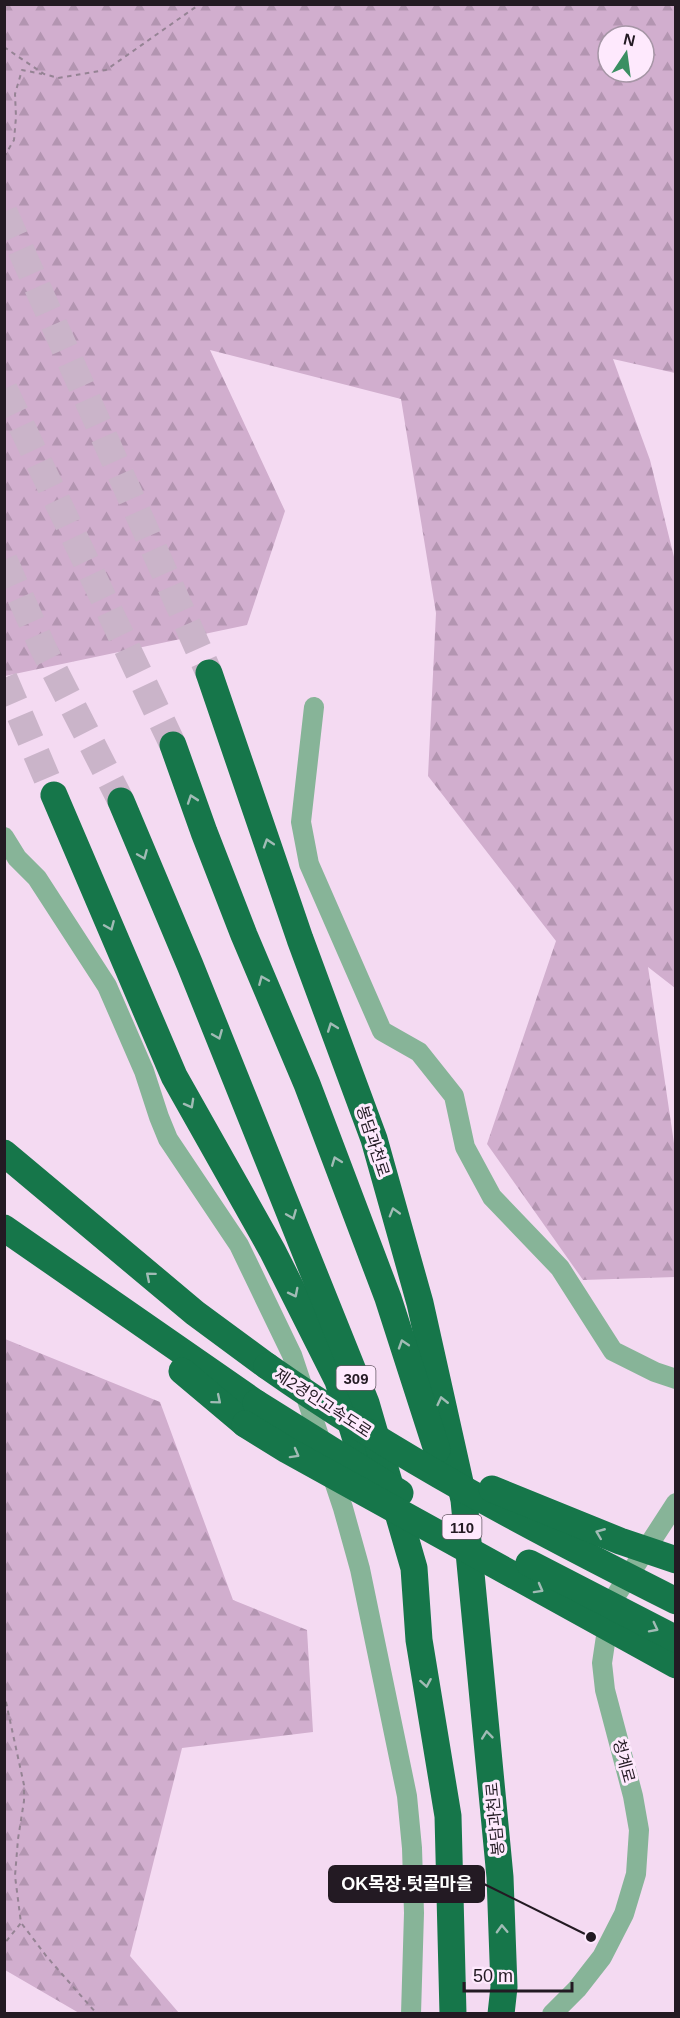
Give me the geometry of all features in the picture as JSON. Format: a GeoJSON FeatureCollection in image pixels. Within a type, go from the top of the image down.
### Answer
{"type":"FeatureCollection","features":[{"type":"Feature","properties":{"kind":"highway","name":"봉담과천로"},"geometry":{"type":"LineString","coordinates":[[209,673],[300,939],[374,1139],[420,1303],[464,1500],[500,1877],[504,1988],[501,2013]]}},
{"type":"Feature","properties":{"kind":"highway","name":"봉담과천로"},"geometry":{"type":"LineString","coordinates":[[173,745],[244,935],[307,1084],[388,1298],[436,1448],[476,1624]]}},
{"type":"Feature","properties":{"kind":"highway"},"geometry":{"type":"LineString","coordinates":[[54,795],[174,1076],[272,1250],[338,1382],[418,1640]]}},
{"type":"Feature","properties":{"kind":"highway","name":"309"},"geometry":{"type":"LineString","coordinates":[[121,801],[190,965],[366,1403],[414,1568],[418,1640],[448,1816],[451,2005]]}},
{"type":"Feature","properties":{"kind":"highway","name":"제2경인고속도로"},"geometry":{"type":"LineString","coordinates":[[4,1153],[239,1348],[328,1409],[535,1530],[675,1601]]}},
{"type":"Feature","properties":{"kind":"highway","name":"110"},"geometry":{"type":"LineString","coordinates":[[4,1228],[43,1255],[251,1414],[675,1639]]}},
{"type":"Feature","properties":{"kind":"highway"},"geometry":{"type":"LineString","coordinates":[[267,1366],[483,1485],[620,1541],[675,1560]]}},
{"type":"Feature","properties":{"kind":"highway"},"geometry":{"type":"LineString","coordinates":[[251,1414],[287,1450],[675,1665]]}},
{"type":"Feature","properties":{"kind":"street"},"geometry":{"type":"LineString","coordinates":[[314,707],[301,822],[309,864],[382,1031],[419,1052],[454,1096],[465,1147],[492,1197],[560,1268],[614,1351],[655,1372],[675,1378]]}},
{"type":"Feature","properties":{"kind":"street"},"geometry":{"type":"LineString","coordinates":[[4,837],[17,858],[37,878],[107,986],[144,1071],[168,1139],[238,1245],[292,1355],[343,1508],[360,1569],[407,1796],[412,1848],[414,1913],[411,2013]]}},
{"type":"Feature","properties":{"kind":"street","name":"청계로"},"geometry":{"type":"LineString","coordinates":[[552,2013],[577,1989],[602,1957],[624,1914],[636,1874],[639,1830],[633,1796],[605,1690],[602,1663],[611,1603],[675,1503]]}},
{"type":"Feature","properties":{"kind":"path"},"geometry":{"type":"LineString","coordinates":[[4,157],[14,140],[15,94],[22,70],[58,78],[106,70],[200,4]]}},
{"type":"Feature","properties":{"kind":"path"},"geometry":{"type":"LineString","coordinates":[[4,47],[44,74]]}},
{"type":"Feature","properties":{"kind":"path"},"geometry":{"type":"LineString","coordinates":[[4,1693],[24,1785],[15,1876],[21,1923],[47,1957],[97,2013]]}},
{"type":"Feature","properties":{"kind":"path"},"geometry":{"type":"LineString","coordinates":[[4,1944],[21,1923]]}},
{"type":"Feature","properties":{"kind":"green space"},"geometry":{"type":"Polygon","coordinates":[[[4,5],[675,5],[675,373],[613,359],[650,460],[675,561],[675,988],[648,967],[675,1150],[675,1277],[583,1280],[487,1144],[556,941],[428,776],[436,613],[401,399],[210,350],[285,511],[247,625],[5,676],[4,5]]]}},
{"type":"Feature","properties":{"kind":"green space"},"geometry":{"type":"Polygon","coordinates":[[[5,1339],[160,1402],[233,1600],[307,1630],[313,1732],[182,1748],[130,1956],[179,2013],[79,2013],[5,1970],[5,1339]]]}},
{"type":"Feature","properties":{"kind":"tunnel"},"geometry":{"type":"LineString","coordinates":[[4,212],[209,673]]}},
{"type":"Feature","properties":{"kind":"tunnel"},"geometry":{"type":"LineString","coordinates":[[4,389],[173,745]]}},
{"type":"Feature","properties":{"kind":"tunnel"},"geometry":{"type":"LineString","coordinates":[[4,560],[43,648],[121,801]]}},
{"type":"Feature","properties":{"kind":"tunnel"},"geometry":{"type":"LineString","coordinates":[[4,678],[54,795]]}},
{"type":"Feature","properties":{"kind":"place","name":"OK목장.텃골마을"},"geometry":{"type":"Point","coordinates":[591,1937]}}]}
